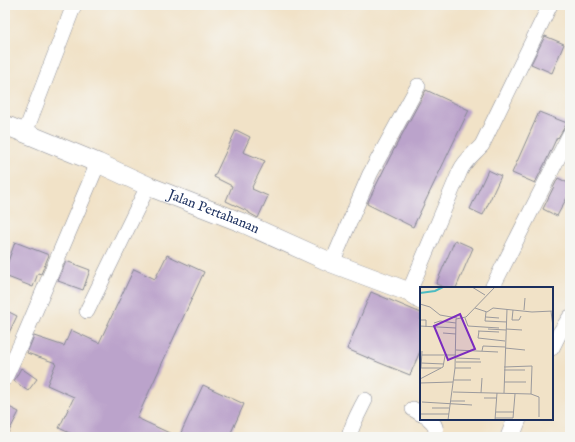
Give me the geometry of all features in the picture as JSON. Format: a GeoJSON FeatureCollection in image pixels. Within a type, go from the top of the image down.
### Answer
{"type":"FeatureCollection","features":[{"type":"Feature","properties":{"kind":"main road","name":"Jalan Pertahanan"},"geometry":{"type":"LineString","coordinates":[[5,125],[98,163],[148,186],[243,223],[332,263],[415,296]]}},
{"type":"Feature","properties":{"kind":"main road"},"geometry":{"type":"LineString","coordinates":[[510,437],[517,420]]}},
{"type":"Feature","properties":{"kind":"street"},"geometry":{"type":"LineString","coordinates":[[25,133],[74,5]]}},
{"type":"Feature","properties":{"kind":"street"},"geometry":{"type":"LineString","coordinates":[[415,296],[463,164],[482,145],[550,5]]}},
{"type":"Feature","properties":{"kind":"street"},"geometry":{"type":"LineString","coordinates":[[332,263],[370,174],[418,86]]}},
{"type":"Feature","properties":{"kind":"street"},"geometry":{"type":"LineString","coordinates":[[493,287],[570,134]]}},
{"type":"Feature","properties":{"kind":"street"},"geometry":{"type":"LineString","coordinates":[[5,378],[98,163]]}},
{"type":"Feature","properties":{"kind":"street"},"geometry":{"type":"LineString","coordinates":[[87,310],[148,186]]}},
{"type":"Feature","properties":{"kind":"street"},"geometry":{"type":"LineString","coordinates":[[553,346],[570,317]]}},
{"type":"Feature","properties":{"kind":"street"},"geometry":{"type":"LineString","coordinates":[[349,437],[355,418],[365,400]]}},
{"type":"Feature","properties":{"kind":"street"},"geometry":{"type":"LineString","coordinates":[[430,420],[436,426],[436,437]]}},
{"type":"Feature","properties":{"kind":"building"},"geometry":{"type":"Polygon","coordinates":[[[545,36],[564,44],[552,73],[531,64],[545,36]]]}},
{"type":"Feature","properties":{"kind":"building"},"geometry":{"type":"Polygon","coordinates":[[[426,90],[469,110],[413,227],[367,204],[426,90]]]}},
{"type":"Feature","properties":{"kind":"building"},"geometry":{"type":"Polygon","coordinates":[[[539,112],[567,123],[558,138],[557,137],[535,183],[512,173],[539,112]]]}},
{"type":"Feature","properties":{"kind":"building"},"geometry":{"type":"Polygon","coordinates":[[[236,130],[250,137],[243,152],[265,161],[252,187],[252,189],[268,196],[258,218],[226,201],[232,186],[214,177],[236,130]]]}},
{"type":"Feature","properties":{"kind":"building"},"geometry":{"type":"Polygon","coordinates":[[[488,170],[501,176],[483,215],[470,209],[488,170]]]}},
{"type":"Feature","properties":{"kind":"building"},"geometry":{"type":"Polygon","coordinates":[[[558,178],[570,184],[570,192],[557,216],[543,209],[558,178]]]}},
{"type":"Feature","properties":{"kind":"building"},"geometry":{"type":"Polygon","coordinates":[[[455,240],[473,248],[456,287],[444,287],[436,284],[455,240]]]}},
{"type":"Feature","properties":{"kind":"building"},"geometry":{"type":"Polygon","coordinates":[[[15,242],[49,255],[41,274],[38,273],[33,287],[5,276],[5,270],[15,242]]]}},
{"type":"Feature","properties":{"kind":"building"},"geometry":{"type":"Polygon","coordinates":[[[167,255],[204,272],[137,418],[178,437],[78,437],[59,428],[74,397],[47,385],[56,363],[27,353],[34,336],[64,346],[71,330],[99,343],[134,269],[155,279],[167,255]]]}},
{"type":"Feature","properties":{"kind":"building"},"geometry":{"type":"Polygon","coordinates":[[[66,261],[90,270],[83,290],[58,281],[66,261]]]}},
{"type":"Feature","properties":{"kind":"building"},"geometry":{"type":"Polygon","coordinates":[[[371,292],[420,313],[420,351],[410,375],[347,349],[371,292]]]}},
{"type":"Feature","properties":{"kind":"building"},"geometry":{"type":"Polygon","coordinates":[[[5,310],[17,316],[5,341],[5,310]]]}},
{"type":"Feature","properties":{"kind":"building"},"geometry":{"type":"Polygon","coordinates":[[[21,368],[37,379],[28,391],[14,381],[21,368]]]}},
{"type":"Feature","properties":{"kind":"building"},"geometry":{"type":"Polygon","coordinates":[[[203,385],[244,404],[229,437],[179,437],[203,385]]]}},
{"type":"Feature","properties":{"kind":"building"},"geometry":{"type":"Polygon","coordinates":[[[5,405],[19,412],[6,437],[5,437],[5,405]]]}}]}
